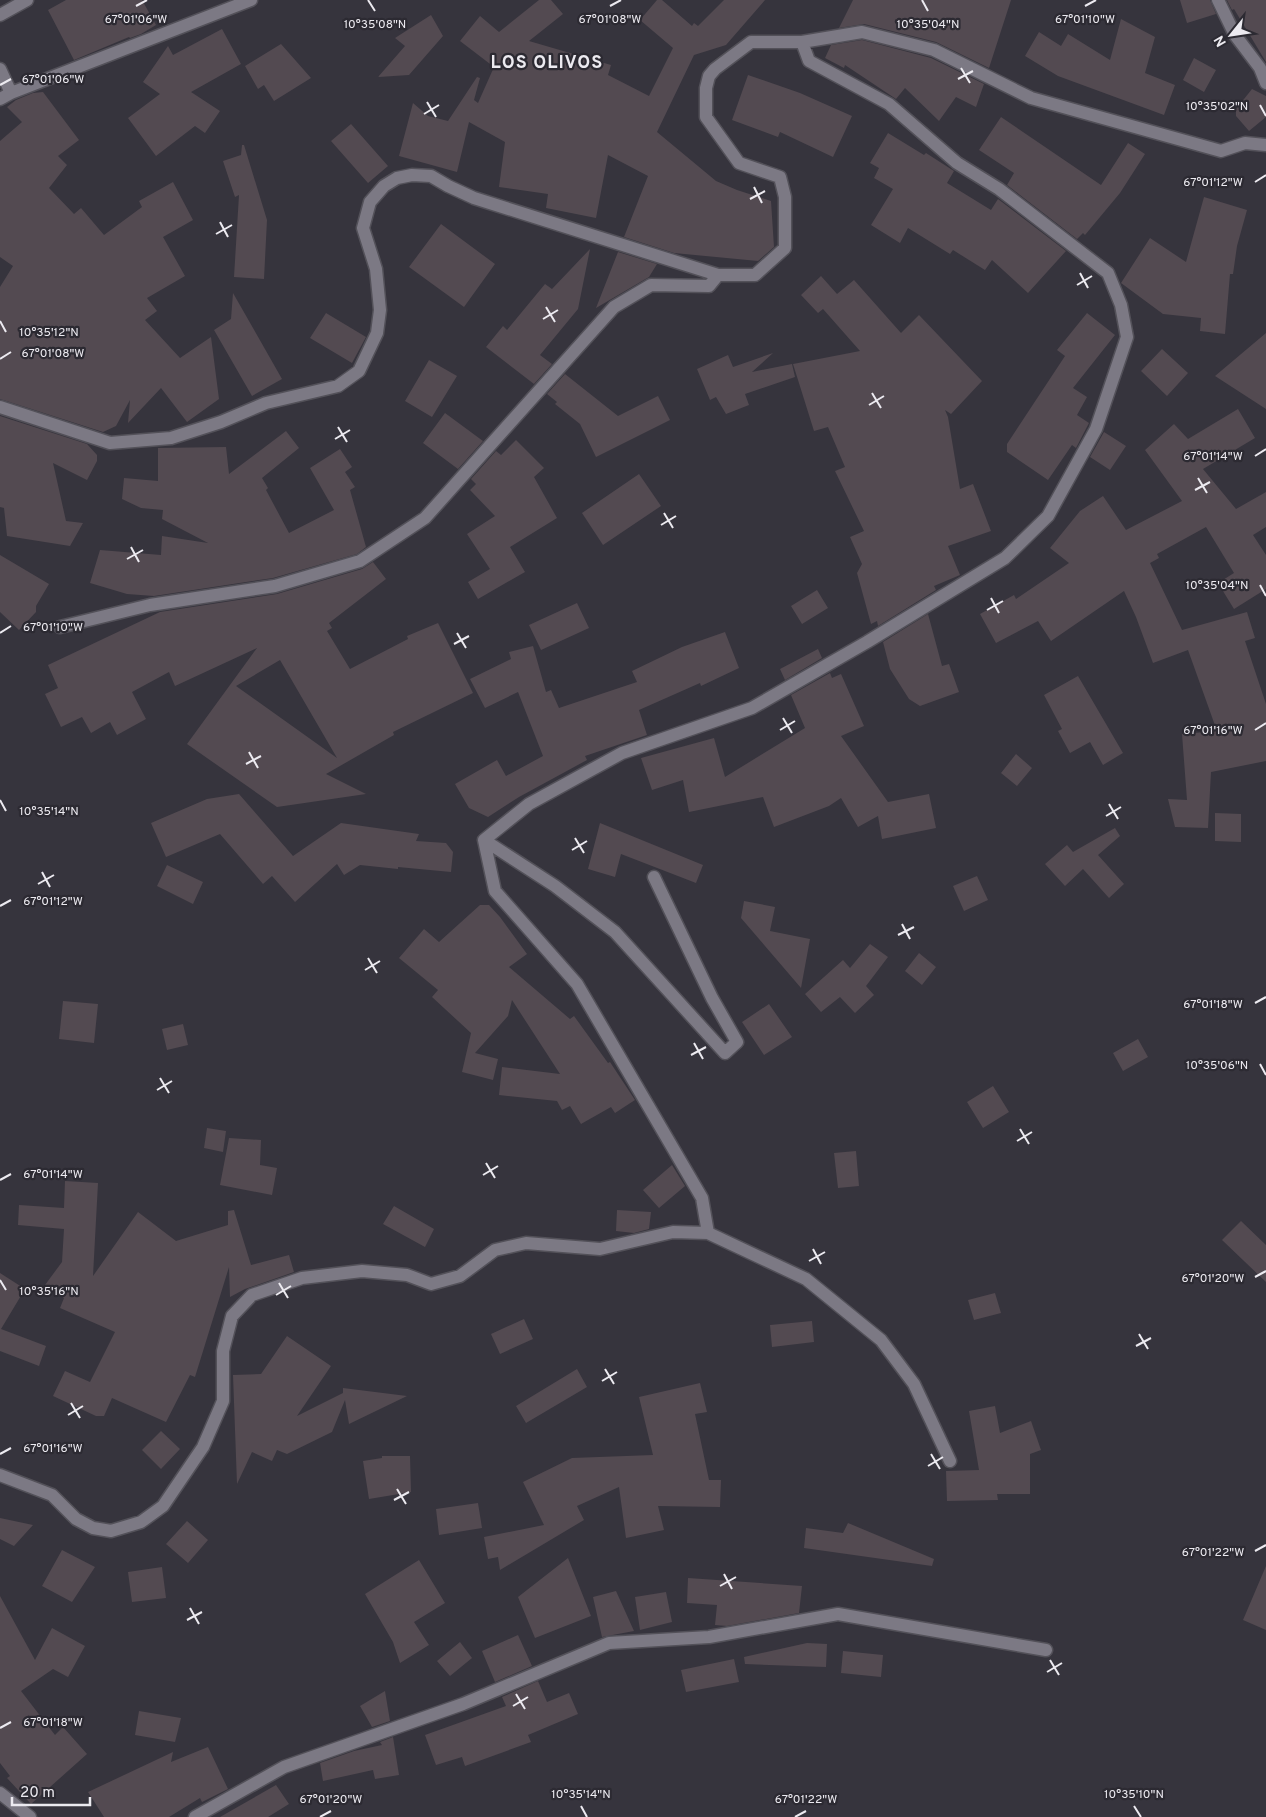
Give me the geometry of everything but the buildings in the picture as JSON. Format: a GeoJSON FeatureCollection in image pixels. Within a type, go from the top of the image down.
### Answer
{"type":"FeatureCollection","features":[{"type":"Feature","properties":{"kind":"street"},"geometry":{"type":"LineString","coordinates":[[0,15],[27,0]]}},
{"type":"Feature","properties":{"kind":"street"},"geometry":{"type":"LineString","coordinates":[[0,69],[5,96],[251,0]]}},
{"type":"Feature","properties":{"kind":"street"},"geometry":{"type":"LineString","coordinates":[[1218,0],[1235,35],[1260,68],[1266,83]]}},
{"type":"Feature","properties":{"kind":"street"},"geometry":{"type":"LineString","coordinates":[[0,407],[110,443],[170,438],[221,422],[266,403],[338,386],[358,371],[377,333],[380,310],[376,269],[363,228],[370,202],[390,182],[397,178],[412,175],[431,176],[474,198],[718,275],[756,274],[785,248],[785,197],[780,177],[739,163],[706,117],[709,76],[715,68],[751,42],[802,42],[862,32],[934,50],[1031,98],[1221,151],[1245,143],[1266,144]]}},
{"type":"Feature","properties":{"kind":"street"},"geometry":{"type":"LineString","coordinates":[[484,840],[529,804],[622,753],[752,708],[867,642],[1005,558],[1048,516],[1096,429],[1127,338],[1120,305],[1108,273],[999,190],[957,163],[889,104],[809,62],[802,42]]}},
{"type":"Feature","properties":{"kind":"street"},"geometry":{"type":"LineString","coordinates":[[60,627],[150,605],[275,586],[360,561],[425,518],[614,307],[651,285],[710,286],[718,275]]}},
{"type":"Feature","properties":{"kind":"street"},"geometry":{"type":"LineString","coordinates":[[484,840],[555,886],[616,932],[725,1053],[737,1042],[712,998],[654,877]]}},
{"type":"Feature","properties":{"kind":"street"},"geometry":{"type":"LineString","coordinates":[[484,840],[495,891],[577,984],[702,1198],[708,1233]]}},
{"type":"Feature","properties":{"kind":"street"},"geometry":{"type":"LineString","coordinates":[[0,1474],[52,1495],[76,1520],[93,1528],[111,1531],[140,1522],[163,1506],[203,1447],[223,1400],[223,1351],[232,1316],[252,1295],[302,1278],[362,1271],[407,1275],[431,1284],[460,1276],[495,1250],[526,1243],[600,1249],[673,1232],[708,1233],[806,1279],[881,1340],[914,1384],[950,1461]]}},
{"type":"Feature","properties":{"kind":"street"},"geometry":{"type":"LineString","coordinates":[[195,1817],[284,1767],[463,1704],[608,1643],[709,1637],[838,1614],[1046,1650]]}},
{"type":"Feature","properties":{"kind":"street"},"geometry":{"type":"LineString","coordinates":[[0,1793],[30,1817]]}},
{"type":"Feature","properties":{"kind":"district","name":"LOS OLIVOS"},"geometry":{"type":"Point","coordinates":[547,62]}}]}
